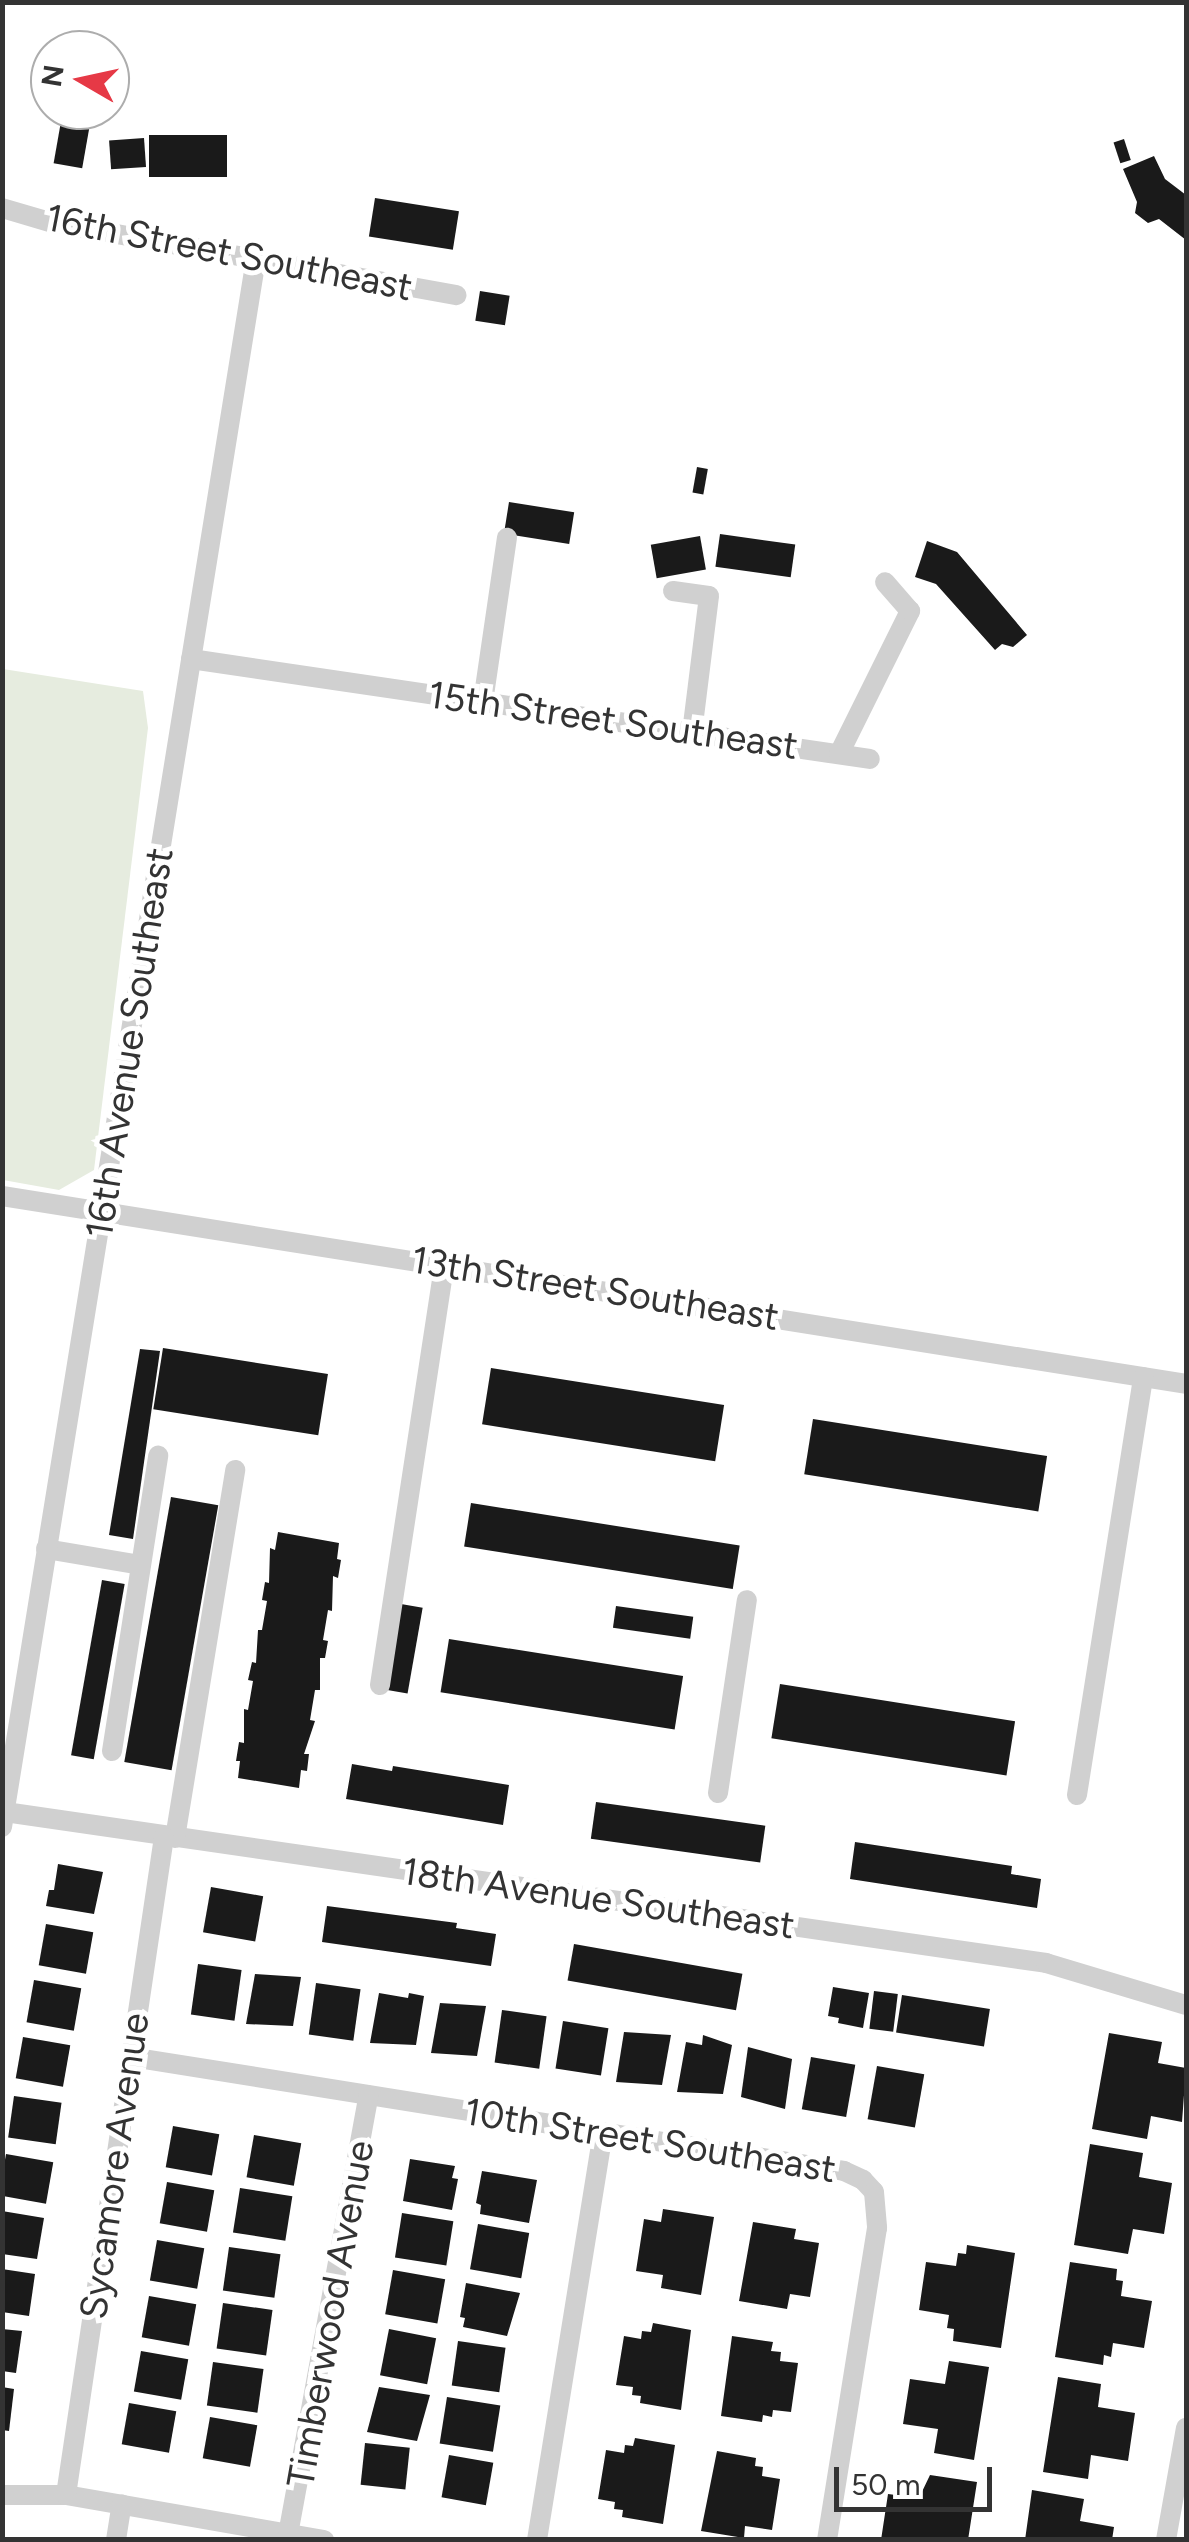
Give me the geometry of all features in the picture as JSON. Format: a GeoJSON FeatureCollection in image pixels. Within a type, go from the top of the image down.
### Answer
{"type":"FeatureCollection","features":[{"type":"Feature","properties":{"kind":"street","name":"16th Street Southeast"},"geometry":{"type":"LineString","coordinates":[[2,208],[50,222],[456,295]]}},
{"type":"Feature","properties":{"kind":"street","name":"16th Avenue Southeast"},"geometry":{"type":"LineString","coordinates":[[4,1820],[256,259]]}},
{"type":"Feature","properties":{"kind":"street"},"geometry":{"type":"LineString","coordinates":[[483,702],[506,538]]}},
{"type":"Feature","properties":{"kind":"street","name":"15th Street Southeast"},"geometry":{"type":"LineString","coordinates":[[192,659],[839,754],[910,611],[885,582]]}},
{"type":"Feature","properties":{"kind":"street"},"geometry":{"type":"LineString","coordinates":[[674,591],[710,596],[692,732]]}},
{"type":"Feature","properties":{"kind":"street"},"geometry":{"type":"LineString","coordinates":[[839,754],[870,759]]}},
{"type":"Feature","properties":{"kind":"street","name":"13th Street Southeast"},"geometry":{"type":"LineString","coordinates":[[2,1196],[1186,1384]]}},
{"type":"Feature","properties":{"kind":"street"},"geometry":{"type":"LineString","coordinates":[[380,1685],[444,1266]]}},
{"type":"Feature","properties":{"kind":"street"},"geometry":{"type":"LineString","coordinates":[[1077,1795],[1143,1378]]}},
{"type":"Feature","properties":{"kind":"street"},"geometry":{"type":"LineString","coordinates":[[112,1751],[158,1456]]}},
{"type":"Feature","properties":{"kind":"street","name":"Sycamore Avenue"},"geometry":{"type":"LineString","coordinates":[[66,2495],[131,2057],[236,1470]]}},
{"type":"Feature","properties":{"kind":"street"},"geometry":{"type":"LineString","coordinates":[[46,1549],[141,1565]]}},
{"type":"Feature","properties":{"kind":"street"},"geometry":{"type":"LineString","coordinates":[[718,1793],[747,1600]]}},
{"type":"Feature","properties":{"kind":"street","name":"18th Avenue Southeast"},"geometry":{"type":"LineString","coordinates":[[4,1820],[169,1837],[1046,1963],[1186,2005]]}},
{"type":"Feature","properties":{"kind":"street","name":"10th Street Southeast"},"geometry":{"type":"LineString","coordinates":[[131,2057],[844,2171],[863,2180],[874,2192],[876,2228],[827,2540]]}},
{"type":"Feature","properties":{"kind":"street","name":"Timberwood Avenue"},"geometry":{"type":"LineString","coordinates":[[288,2536],[369,2095]]}},
{"type":"Feature","properties":{"kind":"street"},"geometry":{"type":"LineString","coordinates":[[537,2540],[603,2133]]}},
{"type":"Feature","properties":{"kind":"street"},"geometry":{"type":"LineString","coordinates":[[1166,2540],[1180,2506],[1186,2428]]}},
{"type":"Feature","properties":{"kind":"street"},"geometry":{"type":"LineString","coordinates":[[2,2494],[66,2495],[324,2540]]}},
{"type":"Feature","properties":{"kind":"street"},"geometry":{"type":"LineString","coordinates":[[116,2540],[122,2504]]}},
{"type":"Feature","properties":{"kind":"shaded area"},"geometry":{"type":"Polygon","coordinates":[[[3,669],[143,691],[148,728],[94,1170],[59,1190],[3,1180],[3,669]]]}},
{"type":"Feature","properties":{"kind":"building"},"geometry":{"type":"Polygon","coordinates":[[[59,130],[89,130],[82,168],[54,163],[59,130]]]}},
{"type":"Feature","properties":{"kind":"building"},"geometry":{"type":"Polygon","coordinates":[[[149,135],[227,135],[227,177],[149,177],[149,135]]]}},
{"type":"Feature","properties":{"kind":"building"},"geometry":{"type":"Polygon","coordinates":[[[144,138],[146,167],[111,169],[109,140],[144,138]]]}},
{"type":"Feature","properties":{"kind":"building"},"geometry":{"type":"Polygon","coordinates":[[[1124,139],[1131,160],[1120,163],[1114,142],[1124,139]]]}},
{"type":"Feature","properties":{"kind":"building"},"geometry":{"type":"Polygon","coordinates":[[[1154,156],[1165,179],[1186,195],[1186,240],[1159,219],[1148,223],[1135,213],[1137,202],[1123,169],[1154,156]]]}},
{"type":"Feature","properties":{"kind":"building"},"geometry":{"type":"Polygon","coordinates":[[[375,198],[459,211],[453,250],[369,237],[375,198]]]}},
{"type":"Feature","properties":{"kind":"building"},"geometry":{"type":"Polygon","coordinates":[[[480,291],[510,296],[505,325],[475,321],[480,291]]]}},
{"type":"Feature","properties":{"kind":"building"},"geometry":{"type":"Polygon","coordinates":[[[697,467],[708,469],[703,495],[692,493],[697,467]]]}},
{"type":"Feature","properties":{"kind":"building"},"geometry":{"type":"Polygon","coordinates":[[[509,502],[574,512],[569,544],[504,534],[509,502]]]}},
{"type":"Feature","properties":{"kind":"building"},"geometry":{"type":"Polygon","coordinates":[[[720,534],[795,545],[791,577],[715,567],[720,534]]]}},
{"type":"Feature","properties":{"kind":"building"},"geometry":{"type":"Polygon","coordinates":[[[700,536],[706,569],[657,578],[651,545],[700,536]]]}},
{"type":"Feature","properties":{"kind":"building"},"geometry":{"type":"Polygon","coordinates":[[[927,541],[957,552],[1027,635],[1013,647],[1002,644],[995,650],[936,584],[915,577],[927,541]]]}},
{"type":"Feature","properties":{"kind":"building"},"geometry":{"type":"Polygon","coordinates":[[[163,1348],[328,1374],[318,1435],[153,1409],[163,1348]]]}},
{"type":"Feature","properties":{"kind":"building"},"geometry":{"type":"Polygon","coordinates":[[[140,1349],[160,1351],[133,1539],[109,1535],[140,1349]]]}},
{"type":"Feature","properties":{"kind":"building"},"geometry":{"type":"Polygon","coordinates":[[[491,1368],[724,1405],[715,1461],[482,1424],[491,1368]]]}},
{"type":"Feature","properties":{"kind":"building"},"geometry":{"type":"Polygon","coordinates":[[[813,1419],[1047,1456],[1038,1511],[804,1474],[813,1419]]]}},
{"type":"Feature","properties":{"kind":"building"},"geometry":{"type":"Polygon","coordinates":[[[171,1497],[218,1505],[172,1770],[124,1762],[171,1497]]]}},
{"type":"Feature","properties":{"kind":"building"},"geometry":{"type":"Polygon","coordinates":[[[471,1503],[740,1546],[733,1589],[464,1546],[471,1503]]]}},
{"type":"Feature","properties":{"kind":"building"},"geometry":{"type":"Polygon","coordinates":[[[278,1532],[339,1543],[337,1559],[341,1560],[338,1578],[333,1576],[332,1611],[328,1610],[323,1640],[328,1641],[325,1658],[320,1658],[320,1690],[315,1690],[310,1720],[315,1721],[304,1754],[309,1754],[307,1771],[301,1770],[299,1788],[238,1778],[240,1761],[236,1761],[239,1742],[244,1743],[244,1709],[248,1710],[253,1681],[248,1680],[252,1662],[256,1663],[258,1630],[262,1630],[267,1601],[262,1600],[265,1582],[269,1583],[270,1548],[275,1550],[278,1532]]]}},
{"type":"Feature","properties":{"kind":"building"},"geometry":{"type":"Polygon","coordinates":[[[102,1580],[125,1584],[94,1759],[71,1755],[102,1580]]]}},
{"type":"Feature","properties":{"kind":"building"},"geometry":{"type":"Polygon","coordinates":[[[401,1604],[423,1608],[408,1693],[386,1690],[401,1604]]]}},
{"type":"Feature","properties":{"kind":"building"},"geometry":{"type":"Polygon","coordinates":[[[616,1606],[693,1617],[690,1639],[613,1628],[616,1606]]]}},
{"type":"Feature","properties":{"kind":"building"},"geometry":{"type":"Polygon","coordinates":[[[449,1639],[683,1676],[675,1729],[441,1692],[449,1639]]]}},
{"type":"Feature","properties":{"kind":"building"},"geometry":{"type":"Polygon","coordinates":[[[780,1684],[1015,1721],[1006,1776],[771,1738],[780,1684]]]}},
{"type":"Feature","properties":{"kind":"building"},"geometry":{"type":"Polygon","coordinates":[[[352,1764],[392,1771],[393,1766],[509,1785],[503,1825],[346,1799],[352,1764]]]}},
{"type":"Feature","properties":{"kind":"building"},"geometry":{"type":"Polygon","coordinates":[[[596,1802],[765,1826],[760,1862],[591,1839],[596,1802]]]}},
{"type":"Feature","properties":{"kind":"building"},"geometry":{"type":"Polygon","coordinates":[[[855,1842],[1012,1866],[1011,1874],[1041,1879],[1037,1908],[850,1879],[855,1842]]]}},
{"type":"Feature","properties":{"kind":"building"},"geometry":{"type":"Polygon","coordinates":[[[58,1864],[103,1872],[94,1914],[46,1906],[49,1890],[54,1890],[58,1864]]]}},
{"type":"Feature","properties":{"kind":"building"},"geometry":{"type":"Polygon","coordinates":[[[211,1887],[263,1896],[255,1942],[203,1932],[211,1887]]]}},
{"type":"Feature","properties":{"kind":"building"},"geometry":{"type":"Polygon","coordinates":[[[327,1906],[457,1923],[456,1928],[496,1934],[491,1966],[322,1942],[327,1906]]]}},
{"type":"Feature","properties":{"kind":"building"},"geometry":{"type":"Polygon","coordinates":[[[46,1924],[93,1932],[86,1974],[39,1965],[46,1924]]]}},
{"type":"Feature","properties":{"kind":"building"},"geometry":{"type":"Polygon","coordinates":[[[574,1944],[742,1974],[736,2010],[568,1980],[574,1944]]]}},
{"type":"Feature","properties":{"kind":"building"},"geometry":{"type":"Polygon","coordinates":[[[198,1964],[242,1970],[234,2021],[191,2015],[198,1964]]]}},
{"type":"Feature","properties":{"kind":"building"},"geometry":{"type":"Polygon","coordinates":[[[255,1974],[301,1977],[293,2026],[246,2024],[255,1974]]]}},
{"type":"Feature","properties":{"kind":"building"},"geometry":{"type":"Polygon","coordinates":[[[34,1980],[81,1988],[74,2031],[27,2022],[34,1980]]]}},
{"type":"Feature","properties":{"kind":"building"},"geometry":{"type":"Polygon","coordinates":[[[316,1983],[361,1989],[353,2041],[309,2034],[316,1983]]]}},
{"type":"Feature","properties":{"kind":"building"},"geometry":{"type":"Polygon","coordinates":[[[833,1987],[869,1993],[863,2028],[838,2023],[839,2018],[828,2016],[833,1987]]]}},
{"type":"Feature","properties":{"kind":"building"},"geometry":{"type":"Polygon","coordinates":[[[874,1991],[898,1994],[893,2032],[869,2029],[874,1991]]]}},
{"type":"Feature","properties":{"kind":"building"},"geometry":{"type":"Polygon","coordinates":[[[379,1993],[408,1998],[409,1993],[424,1996],[416,2045],[370,2043],[379,1993]]]}},
{"type":"Feature","properties":{"kind":"building"},"geometry":{"type":"Polygon","coordinates":[[[902,1995],[990,2009],[984,2046],[896,2033],[902,1995]]]}},
{"type":"Feature","properties":{"kind":"building"},"geometry":{"type":"Polygon","coordinates":[[[440,2003],[486,2006],[477,2056],[431,2053],[440,2003]]]}},
{"type":"Feature","properties":{"kind":"building"},"geometry":{"type":"Polygon","coordinates":[[[502,2010],[547,2016],[539,2069],[495,2062],[502,2010]]]}},
{"type":"Feature","properties":{"kind":"building"},"geometry":{"type":"Polygon","coordinates":[[[563,2021],[608,2028],[601,2076],[555,2068],[563,2021]]]}},
{"type":"Feature","properties":{"kind":"building"},"geometry":{"type":"Polygon","coordinates":[[[624,2032],[671,2035],[662,2085],[616,2082],[624,2032]]]}},
{"type":"Feature","properties":{"kind":"building"},"geometry":{"type":"Polygon","coordinates":[[[1109,2033],[1162,2042],[1158,2063],[1186,2068],[1182,2122],[1151,2116],[1147,2139],[1092,2129],[1109,2033]]]}},
{"type":"Feature","properties":{"kind":"building"},"geometry":{"type":"Polygon","coordinates":[[[703,2035],[732,2045],[723,2094],[677,2092],[686,2042],[702,2045],[703,2035]]]}},
{"type":"Feature","properties":{"kind":"building"},"geometry":{"type":"Polygon","coordinates":[[[23,2037],[70,2045],[63,2087],[16,2078],[23,2037]]]}},
{"type":"Feature","properties":{"kind":"building"},"geometry":{"type":"Polygon","coordinates":[[[748,2047],[792,2059],[785,2109],[741,2097],[748,2047]]]}},
{"type":"Feature","properties":{"kind":"building"},"geometry":{"type":"Polygon","coordinates":[[[811,2057],[855,2065],[846,2117],[802,2109],[811,2057]]]}},
{"type":"Feature","properties":{"kind":"building"},"geometry":{"type":"Polygon","coordinates":[[[877,2066],[924,2074],[915,2128],[868,2119],[877,2066]]]}},
{"type":"Feature","properties":{"kind":"building"},"geometry":{"type":"Polygon","coordinates":[[[14,2096],[62,2103],[56,2144],[8,2138],[14,2096]]]}},
{"type":"Feature","properties":{"kind":"building"},"geometry":{"type":"Polygon","coordinates":[[[173,2126],[219,2134],[212,2176],[166,2167],[173,2126]]]}},
{"type":"Feature","properties":{"kind":"building"},"geometry":{"type":"Polygon","coordinates":[[[254,2135],[301,2143],[294,2186],[247,2177],[254,2135]]]}},
{"type":"Feature","properties":{"kind":"building"},"geometry":{"type":"Polygon","coordinates":[[[1090,2144],[1143,2153],[1139,2177],[1172,2183],[1164,2234],[1133,2229],[1128,2254],[1074,2245],[1090,2144]]]}},
{"type":"Feature","properties":{"kind":"building"},"geometry":{"type":"Polygon","coordinates":[[[6,2154],[53,2162],[46,2204],[2,2196],[6,2154]]]}},
{"type":"Feature","properties":{"kind":"building"},"geometry":{"type":"Polygon","coordinates":[[[410,2159],[455,2166],[452,2178],[458,2179],[452,2210],[403,2201],[410,2159]]]}},
{"type":"Feature","properties":{"kind":"building"},"geometry":{"type":"Polygon","coordinates":[[[482,2171],[537,2180],[529,2223],[480,2214],[481,2205],[476,2203],[482,2171]]]}},
{"type":"Feature","properties":{"kind":"building"},"geometry":{"type":"Polygon","coordinates":[[[167,2182],[214,2190],[207,2232],[160,2223],[167,2182]]]}},
{"type":"Feature","properties":{"kind":"building"},"geometry":{"type":"Polygon","coordinates":[[[240,2188],[292,2196],[285,2241],[233,2232],[240,2188]]]}},
{"type":"Feature","properties":{"kind":"building"},"geometry":{"type":"Polygon","coordinates":[[[663,2209],[714,2217],[701,2295],[661,2288],[663,2275],[636,2271],[644,2219],[661,2222],[663,2209]]]}},
{"type":"Feature","properties":{"kind":"building"},"geometry":{"type":"Polygon","coordinates":[[[2,2211],[44,2218],[37,2259],[2,2254],[2,2211]]]}},
{"type":"Feature","properties":{"kind":"building"},"geometry":{"type":"Polygon","coordinates":[[[402,2213],[453,2221],[446,2266],[395,2257],[402,2213]]]}},
{"type":"Feature","properties":{"kind":"building"},"geometry":{"type":"Polygon","coordinates":[[[753,2222],[796,2229],[794,2239],[819,2243],[810,2297],[790,2294],[787,2309],[739,2301],[753,2222]]]}},
{"type":"Feature","properties":{"kind":"building"},"geometry":{"type":"Polygon","coordinates":[[[478,2224],[529,2233],[521,2278],[470,2269],[478,2224]]]}},
{"type":"Feature","properties":{"kind":"building"},"geometry":{"type":"Polygon","coordinates":[[[157,2240],[204,2248],[197,2289],[150,2280],[157,2240]]]}},
{"type":"Feature","properties":{"kind":"building"},"geometry":{"type":"Polygon","coordinates":[[[967,2245],[1015,2253],[1001,2348],[953,2341],[954,2329],[947,2328],[949,2315],[919,2310],[926,2262],[956,2266],[958,2253],[966,2254],[967,2245]]]}},
{"type":"Feature","properties":{"kind":"building"},"geometry":{"type":"Polygon","coordinates":[[[229,2247],[280,2254],[274,2298],[223,2291],[229,2247]]]}},
{"type":"Feature","properties":{"kind":"building"},"geometry":{"type":"Polygon","coordinates":[[[1070,2262],[1117,2269],[1116,2280],[1123,2281],[1121,2296],[1152,2301],[1144,2348],[1113,2343],[1111,2357],[1104,2355],[1103,2365],[1055,2357],[1070,2262]]]}},
{"type":"Feature","properties":{"kind":"building"},"geometry":{"type":"Polygon","coordinates":[[[2,2269],[35,2274],[29,2316],[2,2312],[2,2269]]]}},
{"type":"Feature","properties":{"kind":"building"},"geometry":{"type":"Polygon","coordinates":[[[393,2270],[445,2279],[437,2324],[385,2314],[393,2270]]]}},
{"type":"Feature","properties":{"kind":"building"},"geometry":{"type":"Polygon","coordinates":[[[466,2283],[520,2293],[507,2336],[463,2327],[465,2318],[460,2317],[466,2283]]]}},
{"type":"Feature","properties":{"kind":"building"},"geometry":{"type":"Polygon","coordinates":[[[149,2296],[196,2304],[189,2346],[142,2337],[149,2296]]]}},
{"type":"Feature","properties":{"kind":"building"},"geometry":{"type":"Polygon","coordinates":[[[223,2303],[273,2310],[266,2356],[217,2349],[223,2303]]]}},
{"type":"Feature","properties":{"kind":"building"},"geometry":{"type":"Polygon","coordinates":[[[653,2323],[691,2330],[681,2410],[640,2403],[641,2396],[632,2395],[633,2387],[616,2385],[624,2336],[641,2339],[642,2331],[651,2332],[653,2323]]]}},
{"type":"Feature","properties":{"kind":"building"},"geometry":{"type":"Polygon","coordinates":[[[2,2329],[22,2331],[16,2373],[2,2371],[2,2329]]]}},
{"type":"Feature","properties":{"kind":"building"},"geometry":{"type":"Polygon","coordinates":[[[389,2329],[436,2338],[427,2384],[380,2375],[389,2329]]]}},
{"type":"Feature","properties":{"kind":"building"},"geometry":{"type":"Polygon","coordinates":[[[732,2336],[773,2342],[771,2351],[781,2352],[780,2361],[798,2363],[791,2412],[773,2410],[772,2417],[763,2415],[762,2422],[721,2416],[732,2336]]]}},
{"type":"Feature","properties":{"kind":"building"},"geometry":{"type":"Polygon","coordinates":[[[458,2341],[506,2348],[499,2392],[452,2386],[458,2341]]]}},
{"type":"Feature","properties":{"kind":"building"},"geometry":{"type":"Polygon","coordinates":[[[141,2351],[188,2359],[181,2400],[134,2391],[141,2351]]]}},
{"type":"Feature","properties":{"kind":"building"},"geometry":{"type":"Polygon","coordinates":[[[949,2361],[989,2367],[974,2460],[934,2453],[938,2429],[903,2424],[910,2379],[945,2384],[949,2361]]]}},
{"type":"Feature","properties":{"kind":"building"},"geometry":{"type":"Polygon","coordinates":[[[213,2362],[264,2369],[257,2413],[207,2406],[213,2362]]]}},
{"type":"Feature","properties":{"kind":"building"},"geometry":{"type":"Polygon","coordinates":[[[1058,2377],[1101,2384],[1098,2407],[1135,2413],[1128,2461],[1091,2455],[1088,2479],[1043,2472],[1058,2377]]]}},
{"type":"Feature","properties":{"kind":"building"},"geometry":{"type":"Polygon","coordinates":[[[2,2387],[14,2389],[9,2431],[2,2430],[2,2387]]]}},
{"type":"Feature","properties":{"kind":"building"},"geometry":{"type":"Polygon","coordinates":[[[379,2387],[430,2395],[417,2441],[367,2432],[379,2387]]]}},
{"type":"Feature","properties":{"kind":"building"},"geometry":{"type":"Polygon","coordinates":[[[447,2397],[500,2405],[493,2452],[440,2443],[447,2397]]]}},
{"type":"Feature","properties":{"kind":"building"},"geometry":{"type":"Polygon","coordinates":[[[129,2403],[176,2411],[169,2453],[122,2444],[129,2403]]]}},
{"type":"Feature","properties":{"kind":"building"},"geometry":{"type":"Polygon","coordinates":[[[210,2417],[257,2425],[250,2467],[203,2458],[210,2417]]]}},
{"type":"Feature","properties":{"kind":"building"},"geometry":{"type":"Polygon","coordinates":[[[635,2438],[675,2445],[663,2524],[622,2517],[623,2510],[614,2509],[615,2502],[598,2499],[606,2450],[624,2453],[625,2445],[633,2446],[635,2438]]]}},
{"type":"Feature","properties":{"kind":"building"},"geometry":{"type":"Polygon","coordinates":[[[365,2443],[410,2448],[405,2489],[361,2485],[365,2443]]]}},
{"type":"Feature","properties":{"kind":"building"},"geometry":{"type":"Polygon","coordinates":[[[717,2451],[756,2458],[755,2466],[763,2467],[762,2476],[780,2479],[772,2530],[745,2526],[744,2538],[701,2531],[717,2451]]]}},
{"type":"Feature","properties":{"kind":"building"},"geometry":{"type":"Polygon","coordinates":[[[449,2455],[493,2463],[486,2505],[442,2497],[449,2455]]]}},
{"type":"Feature","properties":{"kind":"building"},"geometry":{"type":"Polygon","coordinates":[[[930,2475],[977,2482],[968,2540],[881,2540],[888,2494],[919,2498],[930,2475]]]}},
{"type":"Feature","properties":{"kind":"building"},"geometry":{"type":"Polygon","coordinates":[[[1032,2490],[1084,2499],[1080,2521],[1114,2527],[1112,2540],[1025,2540],[1032,2490]]]}}]}
